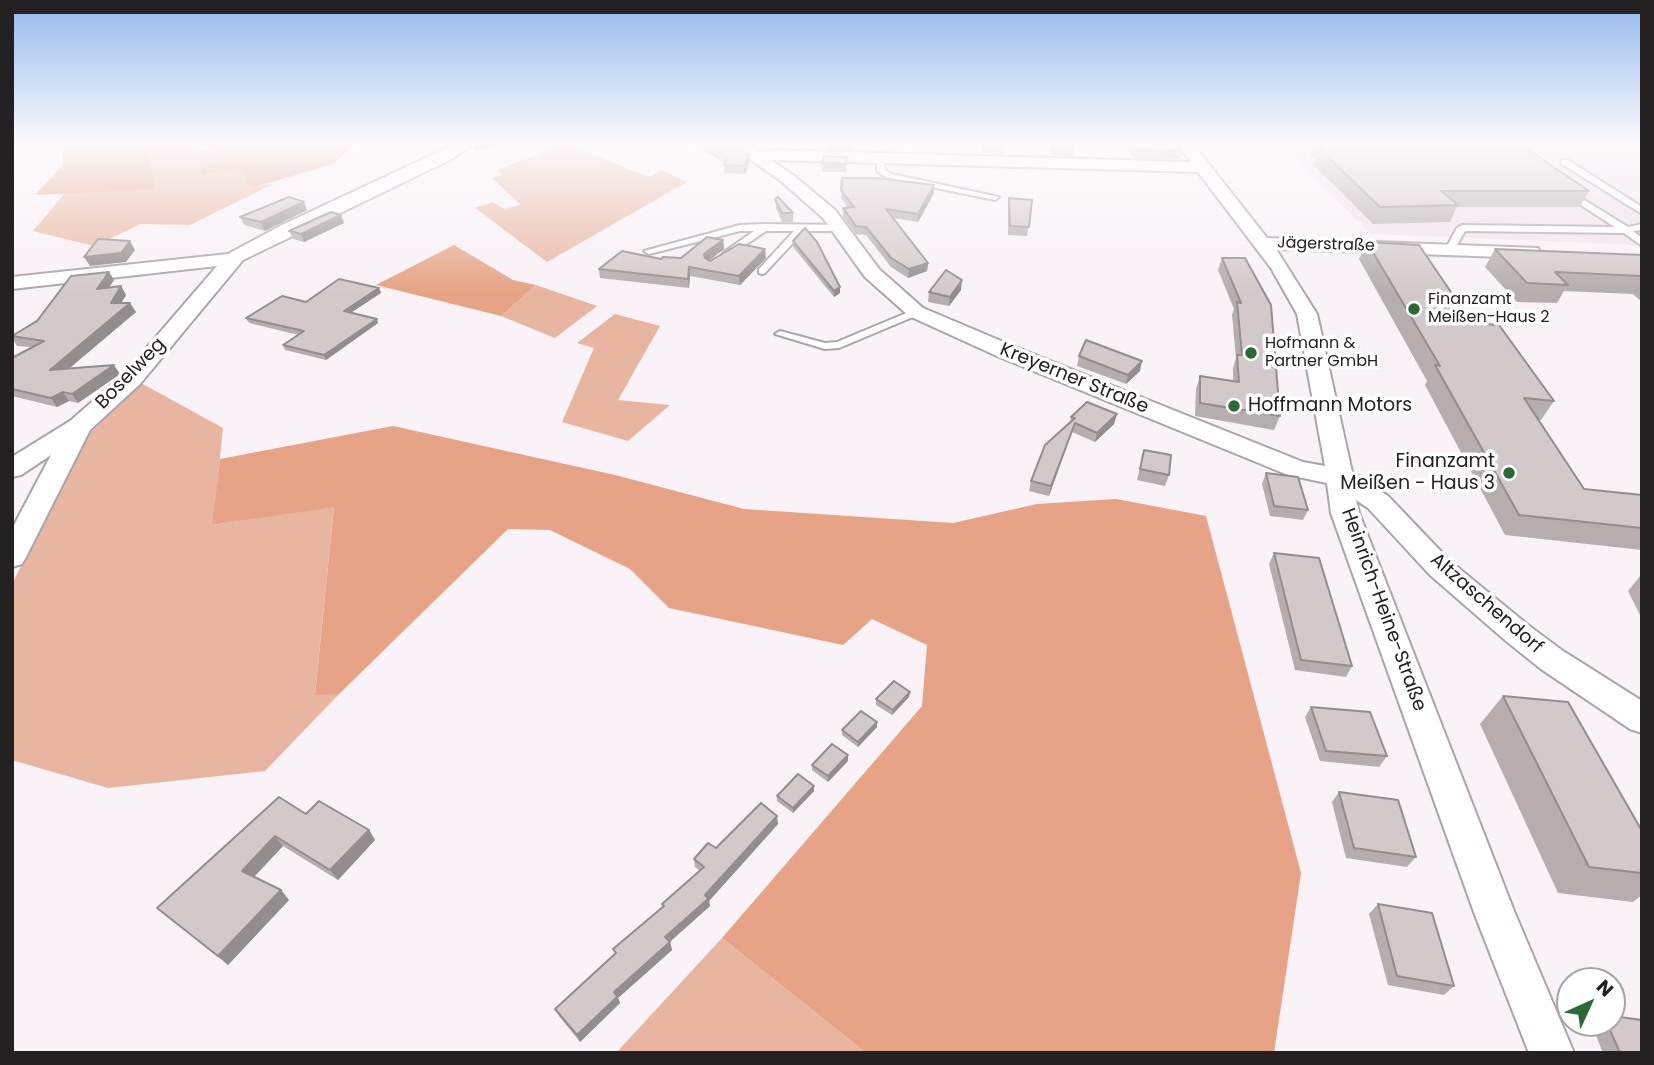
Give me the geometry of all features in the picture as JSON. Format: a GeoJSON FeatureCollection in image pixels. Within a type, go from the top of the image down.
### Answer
{"type":"FeatureCollection","features":[{"type":"Feature","properties":{"kind":"street","name":"Boselweg"},"geometry":{"type":"LineString","coordinates":[[14,284],[232,259],[288,229],[364,194]]}},
{"type":"Feature","properties":{"kind":"street","name":"Kreyerner Straße"},"geometry":{"type":"LineString","coordinates":[[805,194],[841,228],[872,273],[916,312],[1297,469],[1340,477]]}},
{"type":"Feature","properties":{"kind":"street","name":"Heinrich-Heine-Straße"},"geometry":{"type":"LineString","coordinates":[[1224,194],[1280,267],[1307,314],[1345,513],[1495,915],[1552,1053]]}},
{"type":"Feature","properties":{"kind":"street","name":"Jägerstraße"},"geometry":{"type":"LineString","coordinates":[[1262,243],[1551,253]]}},
{"type":"Feature","properties":{"kind":"street","name":"Boselweg"},"geometry":{"type":"LineString","coordinates":[[12,469],[79,426],[132,379],[232,259]]}},
{"type":"Feature","properties":{"kind":"street"},"geometry":{"type":"LineString","coordinates":[[12,557],[79,426]]}},
{"type":"Feature","properties":{"kind":"street","name":"Altzaschendorf"},"geometry":{"type":"LineString","coordinates":[[1340,477],[1378,502],[1440,568],[1517,633],[1552,660],[1642,719]]}},
{"type":"Feature","properties":{"kind":"lane"},"geometry":{"type":"LineString","coordinates":[[978,194],[995,197]]}},
{"type":"Feature","properties":{"kind":"lane"},"geometry":{"type":"LineString","coordinates":[[1571,194],[1626,230],[1637,252]]}},
{"type":"Feature","properties":{"kind":"lane"},"geometry":{"type":"LineString","coordinates":[[1615,194],[1642,211]]}},
{"type":"Feature","properties":{"kind":"lane"},"geometry":{"type":"LineString","coordinates":[[649,251],[728,230],[765,227],[841,228]]}},
{"type":"Feature","properties":{"kind":"lane"},"geometry":{"type":"LineString","coordinates":[[712,265],[765,227]]}},
{"type":"Feature","properties":{"kind":"lane"},"geometry":{"type":"LineString","coordinates":[[762,271],[802,228]]}},
{"type":"Feature","properties":{"kind":"lane"},"geometry":{"type":"LineString","coordinates":[[1450,250],[1462,228],[1642,228]]}},
{"type":"Feature","properties":{"kind":"lane"},"geometry":{"type":"LineString","coordinates":[[780,334],[825,346],[839,345],[916,312]]}},
{"type":"Feature","properties":{"kind":"shaded area"},"geometry":{"type":"Polygon","coordinates":[[[65,194],[253,194],[190,225],[141,224],[94,246],[33,231],[65,194]]]}},
{"type":"Feature","properties":{"kind":"shaded area"},"geometry":{"type":"Polygon","coordinates":[[[509,194],[667,194],[547,262],[475,208],[493,202],[504,209],[521,205],[509,194]]]}},
{"type":"Feature","properties":{"kind":"shaded area"},"geometry":{"type":"Polygon","coordinates":[[[1331,194],[1642,194],[1642,245],[1371,234],[1331,194]]]}},
{"type":"Feature","properties":{"kind":"shaded area"},"geometry":{"type":"Polygon","coordinates":[[[454,245],[513,280],[536,285],[501,316],[376,285],[454,245]]]}},
{"type":"Feature","properties":{"kind":"shaded area"},"geometry":{"type":"Polygon","coordinates":[[[536,285],[597,306],[555,338],[501,316],[536,285]]]}},
{"type":"Feature","properties":{"kind":"shaded area"},"geometry":{"type":"Polygon","coordinates":[[[615,314],[660,326],[618,400],[670,405],[628,441],[562,422],[594,348],[577,343],[615,314]]]}},
{"type":"Feature","properties":{"kind":"shaded area"},"geometry":{"type":"Polygon","coordinates":[[[141,383],[223,428],[213,525],[334,506],[315,694],[339,694],[265,771],[108,788],[12,760],[12,584],[87,436],[141,383]]]}},
{"type":"Feature","properties":{"kind":"shaded area"},"geometry":{"type":"Polygon","coordinates":[[[393,426],[615,475],[744,509],[953,523],[1037,504],[1116,499],[1206,516],[1301,873],[1274,1053],[866,1053],[722,938],[922,706],[927,645],[872,619],[843,645],[669,608],[630,569],[550,530],[508,529],[339,694],[315,695],[334,507],[212,525],[220,459],[393,426]]]}},
{"type":"Feature","properties":{"kind":"shaded area"},"geometry":{"type":"Polygon","coordinates":[[[722,938],[866,1053],[616,1053],[722,938]]]}},
{"type":"Feature","properties":{"kind":"building"},"geometry":{"type":"Polygon","coordinates":[[[844,194],[929,194],[918,214],[886,209],[928,263],[909,269],[891,258],[866,227],[856,226],[843,208],[854,207],[844,194]]]}},
{"type":"Feature","properties":{"kind":"building"},"geometry":{"type":"Polygon","coordinates":[[[1366,194],[1444,194],[1458,205],[1380,207],[1366,194]]]}},
{"type":"Feature","properties":{"kind":"building"},"geometry":{"type":"Polygon","coordinates":[[[289,197],[304,202],[261,222],[240,217],[289,197]]]}},
{"type":"Feature","properties":{"kind":"building"},"geometry":{"type":"Polygon","coordinates":[[[778,197],[793,213],[782,213],[775,199],[778,197]]]}},
{"type":"Feature","properties":{"kind":"building"},"geometry":{"type":"Polygon","coordinates":[[[1009,198],[1032,200],[1029,227],[1010,226],[1009,198]]]}},
{"type":"Feature","properties":{"kind":"building"},"geometry":{"type":"Polygon","coordinates":[[[331,212],[341,215],[301,234],[289,231],[331,212]]]}},
{"type":"Feature","properties":{"kind":"building"},"geometry":{"type":"Polygon","coordinates":[[[805,228],[817,242],[840,287],[834,291],[793,241],[805,228]]]}},
{"type":"Feature","properties":{"kind":"building"},"geometry":{"type":"Polygon","coordinates":[[[707,237],[723,240],[704,254],[710,261],[739,244],[765,249],[739,276],[689,267],[688,279],[599,269],[622,251],[661,259],[681,258],[707,237]]]}},
{"type":"Feature","properties":{"kind":"building"},"geometry":{"type":"Polygon","coordinates":[[[98,239],[130,241],[121,253],[84,257],[98,239]]]}},
{"type":"Feature","properties":{"kind":"building"},"geometry":{"type":"Polygon","coordinates":[[[1367,242],[1419,245],[1472,323],[1499,325],[1554,401],[1524,398],[1584,489],[1642,495],[1642,528],[1519,515],[1435,365],[1440,366],[1367,242]]]}},
{"type":"Feature","properties":{"kind":"building"},"geometry":{"type":"Polygon","coordinates":[[[1495,249],[1642,255],[1642,276],[1555,272],[1568,285],[1527,283],[1495,249]]]}},
{"type":"Feature","properties":{"kind":"building"},"geometry":{"type":"Polygon","coordinates":[[[1222,258],[1245,258],[1271,305],[1280,416],[1200,403],[1200,376],[1239,382],[1237,355],[1242,355],[1237,302],[1241,303],[1222,258]]]}},
{"type":"Feature","properties":{"kind":"building"},"geometry":{"type":"Polygon","coordinates":[[[946,270],[962,280],[950,297],[929,292],[946,270]]]}},
{"type":"Feature","properties":{"kind":"building"},"geometry":{"type":"Polygon","coordinates":[[[109,272],[97,289],[121,286],[111,303],[130,303],[50,370],[114,365],[72,394],[63,392],[51,398],[12,389],[12,358],[44,341],[12,336],[37,321],[71,276],[109,272]]]}},
{"type":"Feature","properties":{"kind":"building"},"geometry":{"type":"Polygon","coordinates":[[[339,279],[379,288],[344,311],[377,319],[324,355],[283,345],[304,331],[246,318],[282,296],[306,302],[339,279]]]}},
{"type":"Feature","properties":{"kind":"building"},"geometry":{"type":"Polygon","coordinates":[[[1086,340],[1142,361],[1128,375],[1079,356],[1086,340]]]}},
{"type":"Feature","properties":{"kind":"building"},"geometry":{"type":"Polygon","coordinates":[[[1087,402],[1117,414],[1097,433],[1075,423],[1051,486],[1031,481],[1045,445],[1075,418],[1071,417],[1087,402]]]}},
{"type":"Feature","properties":{"kind":"building"},"geometry":{"type":"Polygon","coordinates":[[[1144,450],[1171,455],[1169,475],[1140,469],[1144,450]]]}},
{"type":"Feature","properties":{"kind":"building"},"geometry":{"type":"Polygon","coordinates":[[[1266,473],[1298,477],[1308,510],[1274,506],[1266,473]]]}},
{"type":"Feature","properties":{"kind":"building"},"geometry":{"type":"Polygon","coordinates":[[[1274,553],[1319,558],[1352,666],[1301,660],[1274,553]]]}},
{"type":"Feature","properties":{"kind":"building"},"geometry":{"type":"Polygon","coordinates":[[[894,681],[910,692],[893,710],[876,699],[894,681]]]}},
{"type":"Feature","properties":{"kind":"building"},"geometry":{"type":"Polygon","coordinates":[[[1503,696],[1568,702],[1642,831],[1642,873],[1589,867],[1503,696]]]}},
{"type":"Feature","properties":{"kind":"building"},"geometry":{"type":"Polygon","coordinates":[[[1311,707],[1370,712],[1387,756],[1326,751],[1311,707]]]}},
{"type":"Feature","properties":{"kind":"building"},"geometry":{"type":"Polygon","coordinates":[[[861,711],[877,722],[858,742],[842,730],[861,711]]]}},
{"type":"Feature","properties":{"kind":"building"},"geometry":{"type":"Polygon","coordinates":[[[832,744],[848,755],[828,776],[812,765],[832,744]]]}},
{"type":"Feature","properties":{"kind":"building"},"geometry":{"type":"Polygon","coordinates":[[[798,774],[814,786],[793,808],[777,796],[798,774]]]}},
{"type":"Feature","properties":{"kind":"building"},"geometry":{"type":"Polygon","coordinates":[[[1339,792],[1398,800],[1416,857],[1354,848],[1339,792]]]}},
{"type":"Feature","properties":{"kind":"building"},"geometry":{"type":"Polygon","coordinates":[[[279,797],[306,814],[319,801],[369,830],[330,870],[275,836],[242,871],[281,890],[218,956],[157,908],[279,797]]]}},
{"type":"Feature","properties":{"kind":"building"},"geometry":{"type":"Polygon","coordinates":[[[761,803],[777,816],[705,895],[708,899],[665,937],[670,942],[614,992],[617,997],[577,1035],[555,1009],[616,953],[613,949],[664,906],[662,904],[704,867],[694,859],[708,843],[716,848],[761,803]]]}},
{"type":"Feature","properties":{"kind":"building"},"geometry":{"type":"Polygon","coordinates":[[[1378,904],[1432,913],[1454,986],[1397,976],[1378,904]]]}},
{"type":"Feature","properties":{"kind":"building"},"geometry":{"type":"Polygon","coordinates":[[[1626,1018],[1642,1020],[1642,1053],[1620,1053],[1613,1037],[1626,1037],[1626,1018]]]}},
{"type":"Feature","properties":{"kind":"place","name":"Finanzamt Meißen-Haus 2"},"geometry":{"type":"Point","coordinates":[1414,309]}},
{"type":"Feature","properties":{"kind":"place","name":"Hofmann & Partner GmbH"},"geometry":{"type":"Point","coordinates":[1251,353]}},
{"type":"Feature","properties":{"kind":"place","name":"Hoffmann Motors"},"geometry":{"type":"Point","coordinates":[1234,406]}},
{"type":"Feature","properties":{"kind":"place","name":"Finanzamt Meißen - Haus 3"},"geometry":{"type":"Point","coordinates":[1509,473]}}]}
